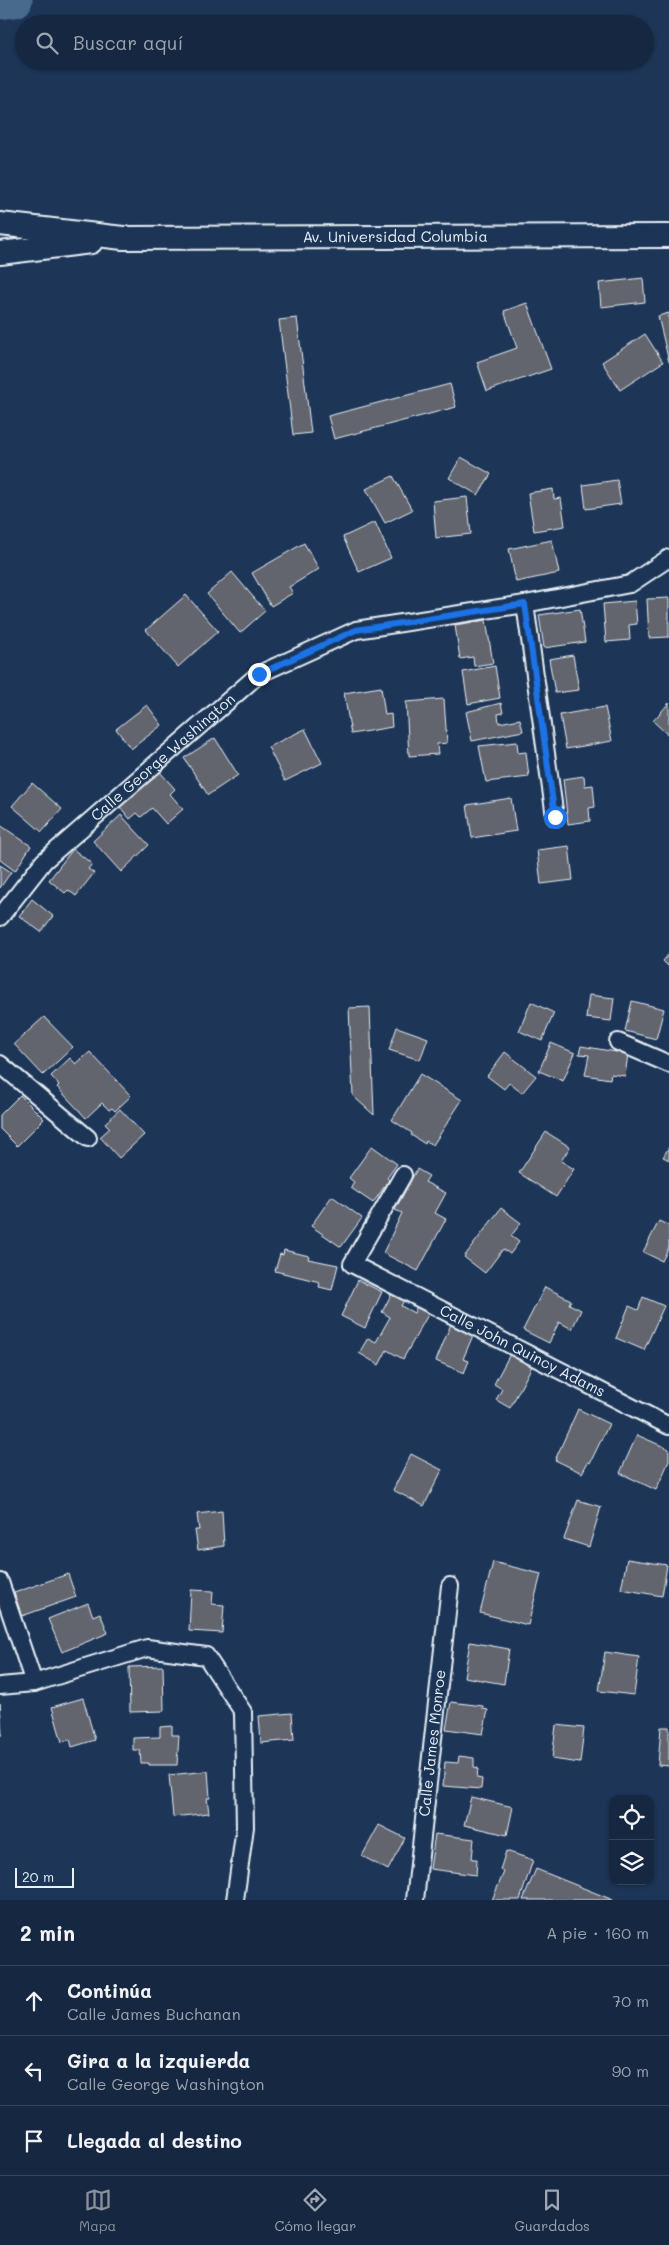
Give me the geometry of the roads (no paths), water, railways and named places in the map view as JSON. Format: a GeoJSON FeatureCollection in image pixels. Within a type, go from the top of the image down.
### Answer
{"type":"FeatureCollection","features":[{"type":"Feature","properties":{"kind":"main road","name":"Av. Universidad Columbia"},"geometry":{"type":"LineString","coordinates":[[0,224],[123,238],[669,236]]}},
{"type":"Feature","properties":{"kind":"main road","name":"Av. Universidad Columbia"},"geometry":{"type":"LineString","coordinates":[[0,253],[123,238]]}},
{"type":"Feature","properties":{"kind":"street","name":"Calle George Washington"},"geometry":{"type":"LineString","coordinates":[[0,917],[44,861],[259,674],[356,630],[525,604],[630,584],[669,558]]}},
{"type":"Feature","properties":{"kind":"street"},"geometry":{"type":"LineString","coordinates":[[525,604],[555,817]]}},
{"type":"Feature","properties":{"kind":"street"},"geometry":{"type":"LineString","coordinates":[[618,1042],[669,1064]]}},
{"type":"Feature","properties":{"kind":"street"},"geometry":{"type":"LineString","coordinates":[[0,1064],[88,1138]]}},
{"type":"Feature","properties":{"kind":"street","name":"Calle John Quincy Adams"},"geometry":{"type":"LineString","coordinates":[[404,1175],[352,1264],[669,1426]]}},
{"type":"Feature","properties":{"kind":"street"},"geometry":{"type":"LineString","coordinates":[[0,1582],[34,1682]]}},
{"type":"Feature","properties":{"kind":"street","name":"Calle James Monroe"},"geometry":{"type":"LineString","coordinates":[[416,1900],[450,1586]]}},
{"type":"Feature","properties":{"kind":"street"},"geometry":{"type":"LineString","coordinates":[[0,1686],[34,1682],[146,1648],[206,1656],[244,1712],[245,1827],[235,1900]]}},
{"type":"Feature","properties":{"kind":"waterway"},"geometry":{"type":"LineString","coordinates":[[0,2],[15,0]]}}]}
